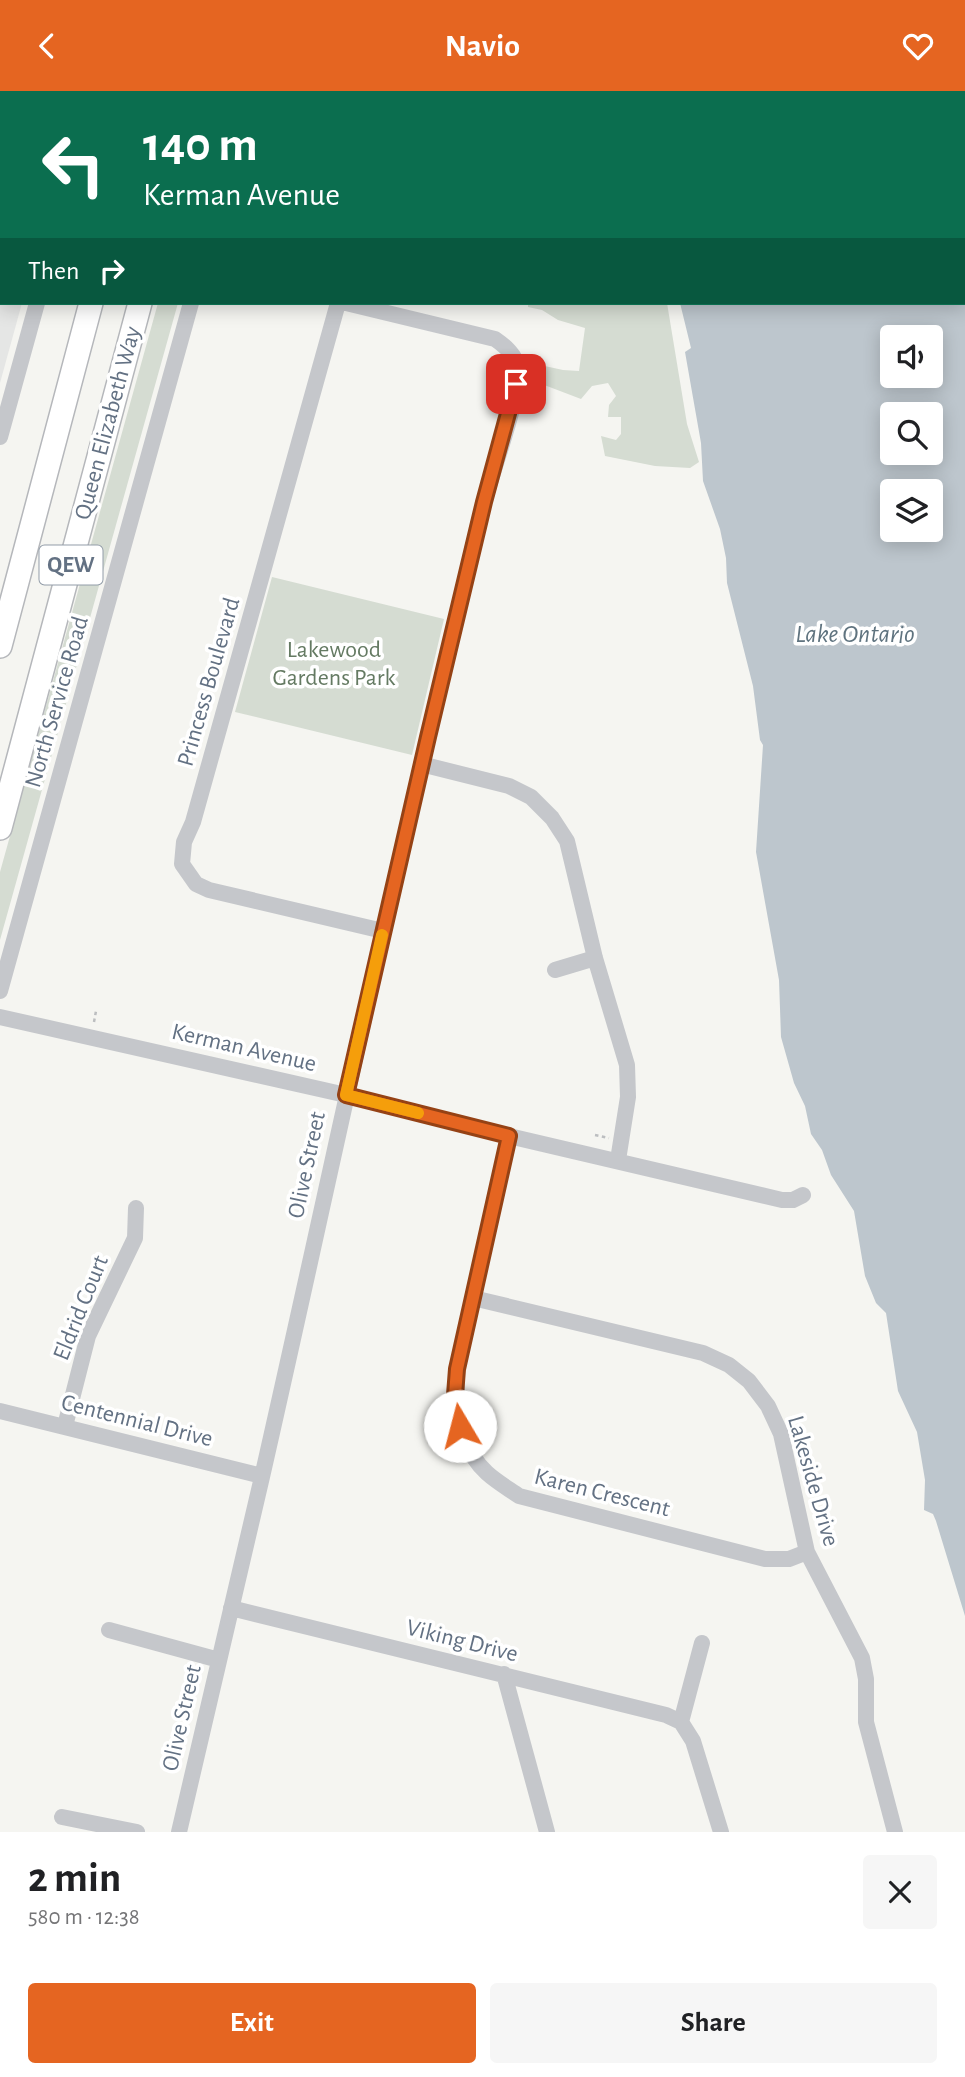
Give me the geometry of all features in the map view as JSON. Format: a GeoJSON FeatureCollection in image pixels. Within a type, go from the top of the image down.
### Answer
{"type":"FeatureCollection","features":[{"type":"Feature","properties":{"kind":"highway","name":"Queen Elizabeth Way"},"geometry":{"type":"LineString","coordinates":[[0,646],[90,305]]}},
{"type":"Feature","properties":{"kind":"highway","name":"Queen Elizabeth Way"},"geometry":{"type":"LineString","coordinates":[[0,828],[139,305]]}},
{"type":"Feature","properties":{"kind":"street"},"geometry":{"type":"LineString","coordinates":[[0,437],[36,305]]}},
{"type":"Feature","properties":{"kind":"street","name":"North Service Road"},"geometry":{"type":"LineString","coordinates":[[0,991],[190,305]]}},
{"type":"Feature","properties":{"kind":"street","name":"Princess Boulevard"},"geometry":{"type":"LineString","coordinates":[[337,305],[193,822],[184,842],[182,864],[196,884],[209,890],[383,931]]}},
{"type":"Feature","properties":{"kind":"street","name":"Olive Street"},"geometry":{"type":"LineString","coordinates":[[179,1832],[262,1476],[421,764],[484,502],[519,373],[517,362],[506,347],[495,339],[354,305]]}},
{"type":"Feature","properties":{"kind":"street"},"geometry":{"type":"LineString","coordinates":[[421,764],[509,786],[531,797],[552,818],[567,841],[594,958],[627,1065],[628,1097],[618,1160]]}},
{"type":"Feature","properties":{"kind":"street"},"geometry":{"type":"LineString","coordinates":[[555,969],[594,958]]}},
{"type":"Feature","properties":{"kind":"street","name":"Kerman Avenue"},"geometry":{"type":"LineString","coordinates":[[0,1017],[346,1095],[782,1200],[793,1200],[803,1195]]}},
{"type":"Feature","properties":{"kind":"street","name":"Karen Crescent"},"geometry":{"type":"LineString","coordinates":[[509,1136],[457,1369],[455,1395],[460,1426],[471,1452],[486,1472],[519,1496],[765,1559],[789,1559],[807,1552]]}},
{"type":"Feature","properties":{"kind":"street","name":"Eldrid Court"},"geometry":{"type":"LineString","coordinates":[[65,1426],[88,1336],[135,1238],[136,1208]]}},
{"type":"Feature","properties":{"kind":"street","name":"Lakeside Drive"},"geometry":{"type":"LineString","coordinates":[[473,1298],[702,1353],[729,1365],[749,1381],[768,1406],[781,1434],[807,1552],[862,1658],[866,1679],[866,1722],[895,1832]]}},
{"type":"Feature","properties":{"kind":"street","name":"Centennial Drive"},"geometry":{"type":"LineString","coordinates":[[0,1411],[262,1476]]}},
{"type":"Feature","properties":{"kind":"street","name":"Viking Drive"},"geometry":{"type":"LineString","coordinates":[[231,1608],[666,1715],[681,1722]]}},
{"type":"Feature","properties":{"kind":"street"},"geometry":{"type":"LineString","coordinates":[[109,1630],[219,1660]]}},
{"type":"Feature","properties":{"kind":"street"},"geometry":{"type":"LineString","coordinates":[[702,1643],[681,1722],[693,1741],[722,1832]]}},
{"type":"Feature","properties":{"kind":"street"},"geometry":{"type":"LineString","coordinates":[[503,1674],[547,1832]]}},
{"type":"Feature","properties":{"kind":"street"},"geometry":{"type":"LineString","coordinates":[[62,1817],[137,1832]]}},
{"type":"Feature","properties":{"kind":"shaded area"},"geometry":{"type":"Polygon","coordinates":[[[0,305],[21,305],[0,383],[0,305]]]}},
{"type":"Feature","properties":{"kind":"green space"},"geometry":{"type":"Polygon","coordinates":[[[157,305],[177,305],[0,940],[0,872],[157,305]]]}},
{"type":"Feature","properties":{"kind":"green space"},"geometry":{"type":"Polygon","coordinates":[[[667,305],[687,424],[699,462],[690,468],[655,466],[605,456],[601,436],[616,440],[621,434],[621,417],[608,417],[609,405],[616,396],[608,383],[592,386],[581,399],[539,383],[540,365],[579,371],[585,328],[528,307],[667,305]]]}},
{"type":"Feature","properties":{"kind":"green space","name":"Lakewood Gardens Park"},"geometry":{"type":"Polygon","coordinates":[[[272,577],[444,619],[412,755],[235,712],[272,577]]]}},
{"type":"Feature","properties":{"kind":"water","name":"Lake Ontario"},"geometry":{"type":"Polygon","coordinates":[[[680,305],[965,305],[965,1616],[936,1521],[933,1514],[924,1510],[925,1480],[917,1432],[898,1391],[886,1313],[876,1303],[865,1276],[854,1211],[831,1175],[822,1150],[811,1134],[805,1106],[794,1083],[781,1037],[779,980],[756,852],[763,745],[760,740],[753,686],[727,583],[726,558],[720,529],[703,481],[701,443],[685,352],[691,348],[680,305]]]}},
{"type":"Feature","properties":{"kind":"slow traffic"},"geometry":{"type":"LineString","coordinates":[[382,935],[346,1095],[418,1113]]}},
{"type":"Feature","properties":{"kind":"route"},"geometry":{"type":"LineString","coordinates":[[460,1426],[455,1395],[457,1369],[509,1136],[346,1095],[484,502],[516,384]]}}]}
